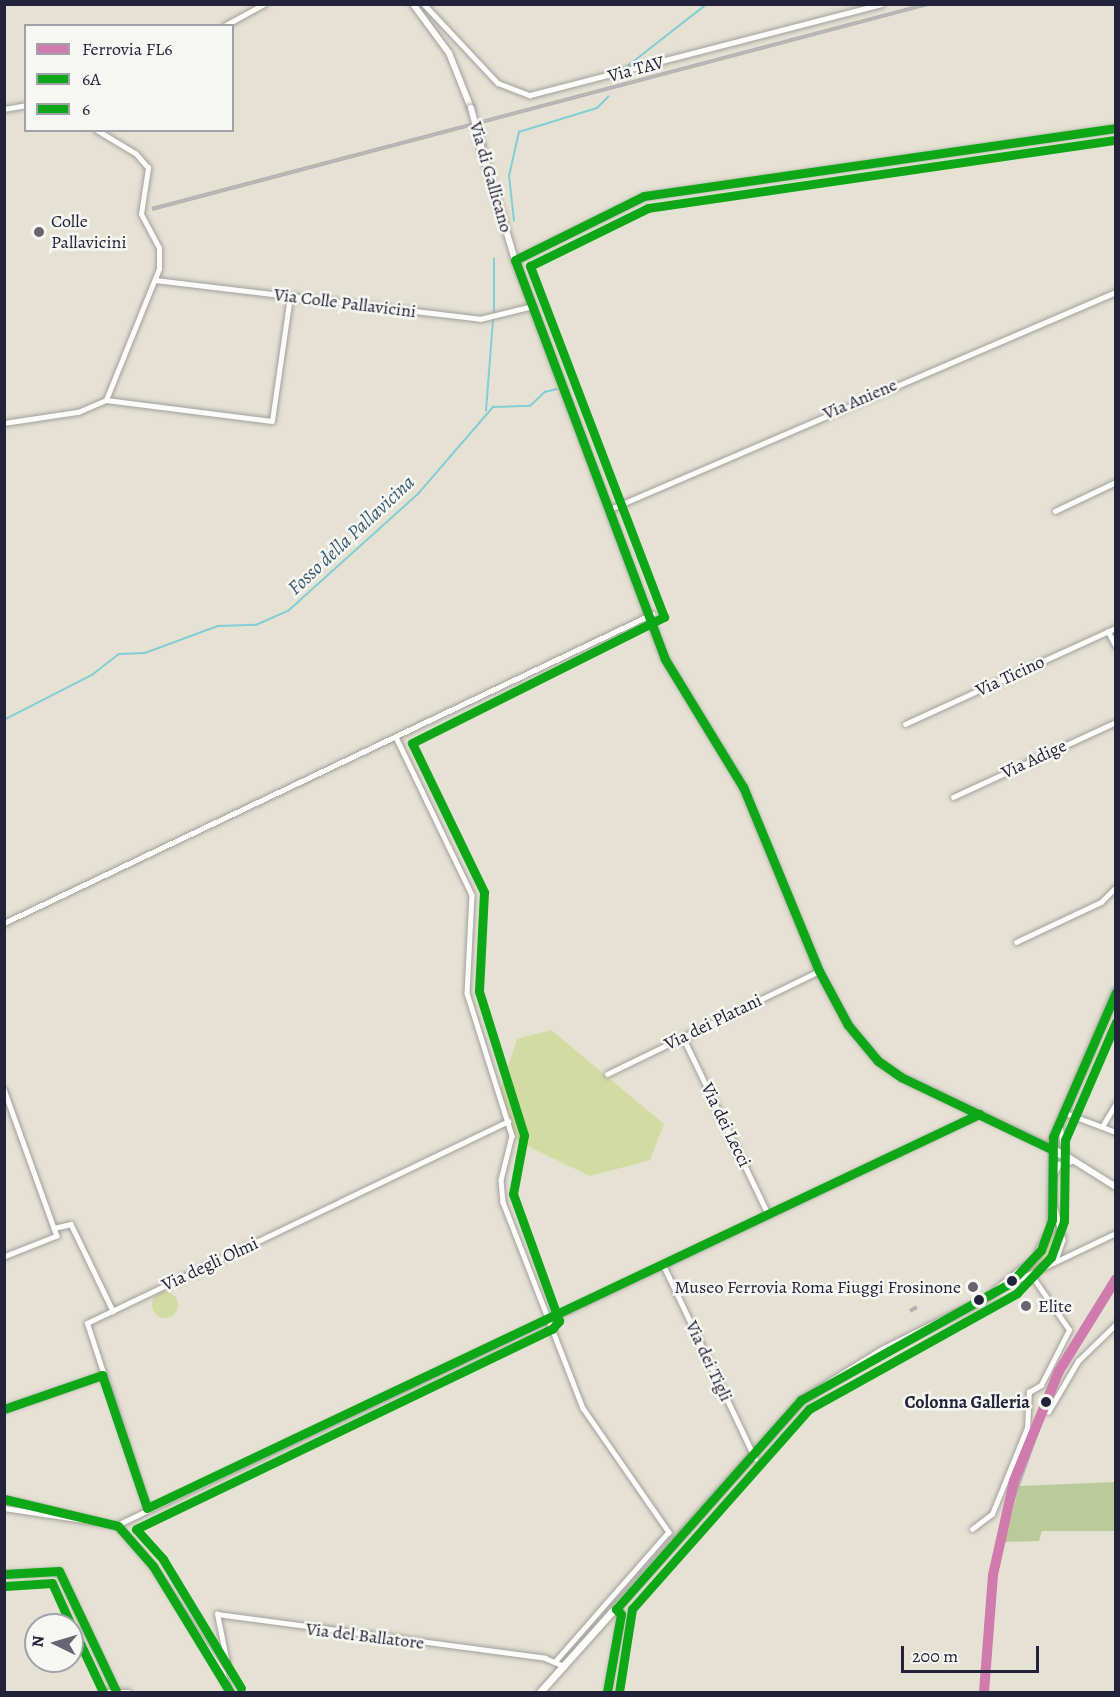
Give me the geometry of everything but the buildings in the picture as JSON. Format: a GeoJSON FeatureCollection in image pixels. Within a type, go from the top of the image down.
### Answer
{"type":"FeatureCollection","features":[{"type":"Feature","properties":{"kind":"main road"},"geometry":{"type":"LineString","coordinates":[[540,1692],[755,1458],[806,1396],[1012,1282],[1045,1243],[1052,1199],[1051,1149],[1062,1114],[1116,991]]}},
{"type":"Feature","properties":{"kind":"street"},"geometry":{"type":"LineString","coordinates":[[228,24],[264,4]]}},
{"type":"Feature","properties":{"kind":"street","name":"Via di Gallicano"},"geometry":{"type":"LineString","coordinates":[[413,4],[449,52],[471,108],[515,260],[607,510],[651,614],[670,670],[743,787],[819,971],[856,1038],[878,1061],[1051,1149]]}},
{"type":"Feature","properties":{"kind":"street","name":"Via TAV"},"geometry":{"type":"LineString","coordinates":[[424,4],[498,83],[527,95],[881,4]]}},
{"type":"Feature","properties":{"kind":"street"},"geometry":{"type":"LineString","coordinates":[[4,109],[24,105]]}},
{"type":"Feature","properties":{"kind":"street"},"geometry":{"type":"LineString","coordinates":[[515,260],[648,195],[1116,128]]}},
{"type":"Feature","properties":{"kind":"street"},"geometry":{"type":"LineString","coordinates":[[99,132],[136,154],[148,168],[141,210],[160,253],[155,280],[106,400]]}},
{"type":"Feature","properties":{"kind":"street","name":"Via Colle Pallavicini"},"geometry":{"type":"LineString","coordinates":[[155,280],[483,320],[533,306]]}},
{"type":"Feature","properties":{"kind":"street","name":"Via Aniene"},"geometry":{"type":"LineString","coordinates":[[607,510],[738,450],[1116,292]]}},
{"type":"Feature","properties":{"kind":"street"},"geometry":{"type":"LineString","coordinates":[[4,423],[78,412],[106,400],[272,421],[290,296]]}},
{"type":"Feature","properties":{"kind":"street"},"geometry":{"type":"LineString","coordinates":[[1055,511],[1116,482]]}},
{"type":"Feature","properties":{"kind":"street"},"geometry":{"type":"LineString","coordinates":[[4,923],[651,614]]}},
{"type":"Feature","properties":{"kind":"street","name":"Via Ticino"},"geometry":{"type":"LineString","coordinates":[[905,724],[1116,628]]}},
{"type":"Feature","properties":{"kind":"street"},"geometry":{"type":"LineString","coordinates":[[1108,631],[1116,646]]}},
{"type":"Feature","properties":{"kind":"street","name":"Via Adige"},"geometry":{"type":"LineString","coordinates":[[953,796],[1116,722]]}},
{"type":"Feature","properties":{"kind":"street"},"geometry":{"type":"LineString","coordinates":[[396,736],[471,893],[467,993],[508,1121],[512,1142],[502,1198],[583,1408],[670,1534],[556,1661]]}},
{"type":"Feature","properties":{"kind":"street"},"geometry":{"type":"LineString","coordinates":[[1016,942],[1101,902],[1116,887]]}},
{"type":"Feature","properties":{"kind":"street","name":"Via dei Platani"},"geometry":{"type":"LineString","coordinates":[[607,1074],[819,971]]}},
{"type":"Feature","properties":{"kind":"street","name":"Via dei Lecci"},"geometry":{"type":"LineString","coordinates":[[683,1037],[768,1214]]}},
{"type":"Feature","properties":{"kind":"street"},"geometry":{"type":"LineString","coordinates":[[4,1089],[7,1106],[54,1228],[53,1242],[4,1257]]}},
{"type":"Feature","properties":{"kind":"street"},"geometry":{"type":"LineString","coordinates":[[1103,1125],[1116,1103]]}},
{"type":"Feature","properties":{"kind":"street"},"geometry":{"type":"LineString","coordinates":[[4,1508],[117,1525],[147,1508],[979,1114]]}},
{"type":"Feature","properties":{"kind":"street"},"geometry":{"type":"LineString","coordinates":[[1065,1155],[1062,1114],[1103,1125],[1116,1132]]}},
{"type":"Feature","properties":{"kind":"street","name":"Via degli Olmi"},"geometry":{"type":"LineString","coordinates":[[147,1508],[86,1327],[113,1311],[508,1121]]}},
{"type":"Feature","properties":{"kind":"street"},"geometry":{"type":"LineString","coordinates":[[1051,1149],[1072,1161]]}},
{"type":"Feature","properties":{"kind":"street"},"geometry":{"type":"LineString","coordinates":[[1051,1149],[1116,1187]]}},
{"type":"Feature","properties":{"kind":"street"},"geometry":{"type":"LineString","coordinates":[[1051,1189],[1058,1165],[1072,1161]]}},
{"type":"Feature","properties":{"kind":"street"},"geometry":{"type":"LineString","coordinates":[[1052,1199],[1063,1240],[1054,1263]]}},
{"type":"Feature","properties":{"kind":"street"},"geometry":{"type":"LineString","coordinates":[[54,1228],[71,1224],[113,1311]]}},
{"type":"Feature","properties":{"kind":"street"},"geometry":{"type":"LineString","coordinates":[[1012,1282],[1116,1233]]}},
{"type":"Feature","properties":{"kind":"street","name":"Via dei Tigli"},"geometry":{"type":"LineString","coordinates":[[663,1264],[755,1458]]}},
{"type":"Feature","properties":{"kind":"street"},"geometry":{"type":"LineString","coordinates":[[972,1529],[992,1514],[1027,1428],[1029,1392],[1041,1385],[1069,1330],[1031,1275]]}},
{"type":"Feature","properties":{"kind":"street"},"geometry":{"type":"LineString","coordinates":[[1048,1412],[1078,1361],[1116,1324]]}},
{"type":"Feature","properties":{"kind":"street"},"geometry":{"type":"LineString","coordinates":[[4,1409],[102,1375]]}},
{"type":"Feature","properties":{"kind":"street"},"geometry":{"type":"LineString","coordinates":[[4,1499],[117,1525],[153,1566],[171,1602],[221,1669],[230,1692]]}},
{"type":"Feature","properties":{"kind":"street"},"geometry":{"type":"LineString","coordinates":[[4,1574],[59,1571],[116,1691]]}},
{"type":"Feature","properties":{"kind":"street"},"geometry":{"type":"LineString","coordinates":[[607,1692],[621,1614],[616,1609]]}},
{"type":"Feature","properties":{"kind":"street","name":"Via del Ballatore"},"geometry":{"type":"LineString","coordinates":[[227,1664],[216,1614],[556,1661],[564,1666]]}},
{"type":"Feature","properties":{"kind":"street"},"geometry":{"type":"LineString","coordinates":[[103,1692],[129,1692]]}},
{"type":"Feature","properties":{"kind":"green space"},"geometry":{"type":"Polygon","coordinates":[[[551,1030],[664,1124],[650,1160],[590,1176],[517,1141],[500,1090],[517,1039],[551,1030]]]}},
{"type":"Feature","properties":{"kind":"green space"},"geometry":{"type":"Polygon","coordinates":[[[1057,1222],[1055,1253],[1029,1272],[1048,1244],[1057,1222]]]}},
{"type":"Feature","properties":{"kind":"green space"},"geometry":{"type":"Polygon","coordinates":[[[165,1292],[175,1295],[178,1305],[175,1315],[165,1318],[155,1315],[152,1305],[155,1295],[165,1292]]]}},
{"type":"Feature","properties":{"kind":"green space"},"geometry":{"type":"Polygon","coordinates":[[[1115,1482],[1115,1531],[1042,1531],[1039,1541],[1005,1542],[1019,1486],[1115,1482]]]}},
{"type":"Feature","properties":{"kind":"waterway"},"geometry":{"type":"LineString","coordinates":[[625,68],[707,4]]}},
{"type":"Feature","properties":{"kind":"waterway"},"geometry":{"type":"LineString","coordinates":[[514,221],[509,176],[519,132],[597,108],[608,97]]}},
{"type":"Feature","properties":{"kind":"waterway"},"geometry":{"type":"LineString","coordinates":[[494,259],[494,315]]}},
{"type":"Feature","properties":{"kind":"waterway"},"geometry":{"type":"LineString","coordinates":[[486,411],[493,320]]}},
{"type":"Feature","properties":{"kind":"waterway","name":"Fosso della Pallavicina"},"geometry":{"type":"LineString","coordinates":[[4,720],[92,675],[119,654],[145,653],[218,626],[256,625],[288,611],[418,494],[493,407],[530,406],[545,392],[557,389]]}},
{"type":"Feature","properties":{"kind":"railway"},"geometry":{"type":"LineString","coordinates":[[152,209],[928,4]]}},
{"type":"Feature","properties":{"kind":"railway"},"geometry":{"type":"LineString","coordinates":[[1006,1519],[1054,1384],[1116,1281]]}},
{"type":"Feature","properties":{"kind":"railway"},"geometry":{"type":"LineString","coordinates":[[910,1311],[917,1307]]}},
{"type":"Feature","properties":{"kind":"railway"},"geometry":{"type":"LineString","coordinates":[[986,1692],[989,1635]]}},
{"type":"Feature","properties":{"kind":"rail line","name":"FL6"},"geometry":{"type":"LineString","coordinates":[[984,1692],[993,1575],[1014,1481],[1059,1371],[1116,1279]]}},
{"type":"Feature","properties":{"kind":"transit line","name":"6A"},"geometry":{"type":"LineString","coordinates":[[1051,1149],[901,1077],[878,1061],[848,1025],[819,971],[743,787],[665,659],[515,260],[644,196],[1116,128]]}},
{"type":"Feature","properties":{"kind":"transit line","name":"6"},"geometry":{"type":"LineString","coordinates":[[241,1688],[163,1559],[136,1529],[552,1329],[559,1321],[513,1194],[524,1135],[479,991],[484,892],[412,743],[664,617],[530,266],[648,208],[1116,140]]}},
{"type":"Feature","properties":{"kind":"transit line","name":"6A"},"geometry":{"type":"LineString","coordinates":[[607,1692],[621,1614],[616,1609],[801,1400],[1010,1283],[1041,1250],[1052,1220],[1053,1137],[1116,992]]}},
{"type":"Feature","properties":{"kind":"transit line","name":"6"},"geometry":{"type":"LineString","coordinates":[[619,1692],[632,1609],[809,1409],[1017,1293],[1051,1257],[1064,1221],[1065,1140],[1116,1022]]}},
{"type":"Feature","properties":{"kind":"transit line","name":"6A"},"geometry":{"type":"LineString","coordinates":[[4,1409],[102,1375],[147,1508],[979,1114]]}},
{"type":"Feature","properties":{"kind":"transit line","name":"6A"},"geometry":{"type":"LineString","coordinates":[[4,1499],[118,1526],[153,1566],[230,1692]]}},
{"type":"Feature","properties":{"kind":"transit line","name":"6A"},"geometry":{"type":"LineString","coordinates":[[4,1574],[59,1571],[116,1691]]}},
{"type":"Feature","properties":{"kind":"transit line","name":"6"},"geometry":{"type":"LineString","coordinates":[[5,1586],[52,1583],[66,1613]]}},
{"type":"Feature","properties":{"kind":"transit line","name":"6"},"geometry":{"type":"LineString","coordinates":[[84,1652],[103,1692]]}},
{"type":"Feature","properties":{"kind":"place","name":"Colle Pallavicini"},"geometry":{"type":"Point","coordinates":[39,232]}},
{"type":"Feature","properties":{"kind":"place","name":"Museo Ferrovia Roma Fiuggi Frosinone"},"geometry":{"type":"Point","coordinates":[973,1287]}},
{"type":"Feature","properties":{"kind":"place","name":"Elite"},"geometry":{"type":"Point","coordinates":[1026,1306]}},
{"type":"Feature","properties":{"kind":"place","name":"Colonna Galleria"},"geometry":{"type":"Point","coordinates":[1046,1402]}}]}
